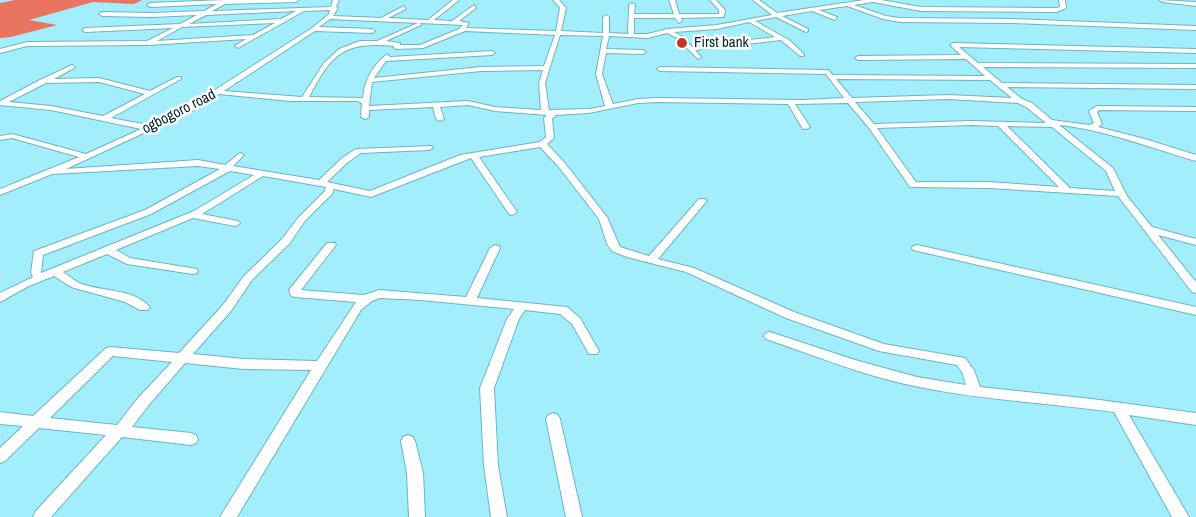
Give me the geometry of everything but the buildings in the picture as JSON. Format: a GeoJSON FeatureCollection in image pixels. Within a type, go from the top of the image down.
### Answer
{"type":"FeatureCollection","features":[{"type":"Feature","properties":{"kind":"street"},"geometry":{"type":"LineString","coordinates":[[148,42],[230,0]]}},
{"type":"Feature","properties":{"kind":"street"},"geometry":{"type":"LineString","coordinates":[[150,5],[296,0]]}},
{"type":"Feature","properties":{"kind":"street"},"geometry":{"type":"LineString","coordinates":[[378,43],[426,22],[456,0]]}},
{"type":"Feature","properties":{"kind":"street"},"geometry":{"type":"LineString","coordinates":[[53,171],[187,163],[326,184],[370,194],[449,161],[542,144],[550,138],[548,118],[550,113],[542,86],[563,8],[556,0]]}},
{"type":"Feature","properties":{"kind":"street"},"geometry":{"type":"LineString","coordinates":[[672,0],[682,30]]}},
{"type":"Feature","properties":{"kind":"street"},"geometry":{"type":"LineString","coordinates":[[632,16],[720,16],[722,9],[713,0]]}},
{"type":"Feature","properties":{"kind":"street"},"geometry":{"type":"LineString","coordinates":[[756,0],[776,15],[806,30]]}},
{"type":"Feature","properties":{"kind":"street"},"geometry":{"type":"LineString","coordinates":[[841,0],[885,18],[900,20],[1013,21],[1196,28]]}},
{"type":"Feature","properties":{"kind":"street"},"geometry":{"type":"LineString","coordinates":[[396,47],[420,47],[463,30],[653,35],[668,31],[717,27],[873,0],[921,9],[967,10],[1060,9],[1064,7],[1062,0]]}},
{"type":"Feature","properties":{"kind":"street"},"geometry":{"type":"LineString","coordinates":[[967,10],[970,0]]}},
{"type":"Feature","properties":{"kind":"street"},"geometry":{"type":"LineString","coordinates":[[1162,0],[1196,4]]}},
{"type":"Feature","properties":{"kind":"street"},"geometry":{"type":"LineString","coordinates":[[800,2],[811,9],[836,18]]}},
{"type":"Feature","properties":{"kind":"street"},"geometry":{"type":"LineString","coordinates":[[102,14],[305,9],[335,4]]}},
{"type":"Feature","properties":{"kind":"street","name":"ogbogoro road"},"geometry":{"type":"LineString","coordinates":[[0,192],[87,157],[178,115],[218,92],[314,29],[330,17],[335,4]]}},
{"type":"Feature","properties":{"kind":"street"},"geometry":{"type":"LineString","coordinates":[[631,36],[632,5]]}},
{"type":"Feature","properties":{"kind":"street"},"geometry":{"type":"LineString","coordinates":[[382,20],[404,8]]}},
{"type":"Feature","properties":{"kind":"street"},"geometry":{"type":"LineString","coordinates":[[453,23],[474,8]]}},
{"type":"Feature","properties":{"kind":"street"},"geometry":{"type":"LineString","coordinates":[[238,46],[305,9]]}},
{"type":"Feature","properties":{"kind":"street"},"geometry":{"type":"LineString","coordinates":[[330,17],[467,24],[463,30]]}},
{"type":"Feature","properties":{"kind":"street"},"geometry":{"type":"LineString","coordinates":[[606,17],[606,35],[599,74],[609,104],[608,108]]}},
{"type":"Feature","properties":{"kind":"street"},"geometry":{"type":"LineString","coordinates":[[85,30],[282,21]]}},
{"type":"Feature","properties":{"kind":"street"},"geometry":{"type":"LineString","coordinates":[[750,21],[782,38],[802,55]]}},
{"type":"Feature","properties":{"kind":"street"},"geometry":{"type":"LineString","coordinates":[[314,29],[372,31]]}},
{"type":"Feature","properties":{"kind":"street"},"geometry":{"type":"LineString","coordinates":[[668,31],[679,37],[698,57]]}},
{"type":"Feature","properties":{"kind":"street"},"geometry":{"type":"LineString","coordinates":[[0,51],[27,44],[254,37]]}},
{"type":"Feature","properties":{"kind":"street"},"geometry":{"type":"LineString","coordinates":[[691,49],[782,38]]}},
{"type":"Feature","properties":{"kind":"street"},"geometry":{"type":"LineString","coordinates":[[304,99],[315,77],[336,55],[357,43],[399,44],[383,59],[370,80],[365,117]]}},
{"type":"Feature","properties":{"kind":"street"},"geometry":{"type":"LineString","coordinates":[[1019,101],[1003,85],[953,45],[1196,51]]}},
{"type":"Feature","properties":{"kind":"street"},"geometry":{"type":"LineString","coordinates":[[603,51],[643,52]]}},
{"type":"Feature","properties":{"kind":"street"},"geometry":{"type":"LineString","coordinates":[[383,59],[492,53]]}},
{"type":"Feature","properties":{"kind":"street"},"geometry":{"type":"LineString","coordinates":[[858,57],[966,57]]}},
{"type":"Feature","properties":{"kind":"street"},"geometry":{"type":"LineString","coordinates":[[978,65],[1196,66]]}},
{"type":"Feature","properties":{"kind":"street"},"geometry":{"type":"LineString","coordinates":[[0,103],[72,67]]}},
{"type":"Feature","properties":{"kind":"street"},"geometry":{"type":"LineString","coordinates":[[370,80],[481,69],[546,68]]}},
{"type":"Feature","properties":{"kind":"street"},"geometry":{"type":"LineString","coordinates":[[660,69],[828,72],[872,126],[913,185],[989,185],[1122,194]]}},
{"type":"Feature","properties":{"kind":"street"},"geometry":{"type":"LineString","coordinates":[[832,77],[993,78]]}},
{"type":"Feature","properties":{"kind":"street"},"geometry":{"type":"LineString","coordinates":[[105,118],[179,78]]}},
{"type":"Feature","properties":{"kind":"street"},"geometry":{"type":"LineString","coordinates":[[42,81],[99,80],[152,93]]}},
{"type":"Feature","properties":{"kind":"street"},"geometry":{"type":"LineString","coordinates":[[1003,85],[1196,87]]}},
{"type":"Feature","properties":{"kind":"street"},"geometry":{"type":"LineString","coordinates":[[218,92],[304,99],[344,98],[366,105],[477,104],[495,109],[550,113],[590,111],[639,101],[657,100],[790,102],[948,98],[1019,101],[1029,105],[1110,170],[1122,194],[1196,289]]}},
{"type":"Feature","properties":{"kind":"street"},"geometry":{"type":"LineString","coordinates":[[790,102],[806,127]]}},
{"type":"Feature","properties":{"kind":"street"},"geometry":{"type":"LineString","coordinates":[[0,103],[51,108],[149,128]]}},
{"type":"Feature","properties":{"kind":"street"},"geometry":{"type":"LineString","coordinates":[[436,105],[440,119]]}},
{"type":"Feature","properties":{"kind":"street"},"geometry":{"type":"LineString","coordinates":[[1092,126],[1098,124],[1093,111],[1097,108],[1196,109]]}},
{"type":"Feature","properties":{"kind":"street"},"geometry":{"type":"LineString","coordinates":[[872,126],[972,123],[1092,126],[1196,158]]}},
{"type":"Feature","properties":{"kind":"street"},"geometry":{"type":"LineString","coordinates":[[1001,125],[1067,190]]}},
{"type":"Feature","properties":{"kind":"street"},"geometry":{"type":"LineString","coordinates":[[0,138],[12,136],[87,157]]}},
{"type":"Feature","properties":{"kind":"street"},"geometry":{"type":"LineString","coordinates":[[542,144],[561,164],[604,219],[612,244],[616,249],[690,270],[790,315],[883,348],[961,362],[968,370],[975,392]]}},
{"type":"Feature","properties":{"kind":"street"},"geometry":{"type":"LineString","coordinates":[[326,184],[345,160],[359,151],[429,148]]}},
{"type":"Feature","properties":{"kind":"street"},"geometry":{"type":"LineString","coordinates":[[40,278],[36,273],[38,253],[148,212],[227,168],[240,155]]}},
{"type":"Feature","properties":{"kind":"street"},"geometry":{"type":"LineString","coordinates":[[473,155],[512,212]]}},
{"type":"Feature","properties":{"kind":"street"},"geometry":{"type":"LineString","coordinates":[[0,298],[40,278],[192,215],[260,175]]}},
{"type":"Feature","properties":{"kind":"street"},"geometry":{"type":"LineString","coordinates":[[41,517],[184,358],[227,308],[248,278],[286,241],[301,220],[329,192],[326,184]]}},
{"type":"Feature","properties":{"kind":"street"},"geometry":{"type":"LineString","coordinates":[[651,260],[702,201]]}},
{"type":"Feature","properties":{"kind":"street"},"geometry":{"type":"LineString","coordinates":[[192,215],[236,223]]}},
{"type":"Feature","properties":{"kind":"street"},"geometry":{"type":"LineString","coordinates":[[1149,229],[1196,242]]}},
{"type":"Feature","properties":{"kind":"street"},"geometry":{"type":"LineString","coordinates":[[331,245],[295,293],[366,299]]}},
{"type":"Feature","properties":{"kind":"street"},"geometry":{"type":"LineString","coordinates":[[917,248],[1196,311]]}},
{"type":"Feature","properties":{"kind":"street"},"geometry":{"type":"LineString","coordinates":[[470,300],[495,249]]}},
{"type":"Feature","properties":{"kind":"street"},"geometry":{"type":"LineString","coordinates":[[109,251],[127,261],[193,270]]}},
{"type":"Feature","properties":{"kind":"street"},"geometry":{"type":"LineString","coordinates":[[56,272],[75,285],[129,299],[144,307]]}},
{"type":"Feature","properties":{"kind":"street"},"geometry":{"type":"LineString","coordinates":[[228,517],[357,308],[366,299],[379,294],[470,300],[563,310],[569,314],[593,351]]}},
{"type":"Feature","properties":{"kind":"street"},"geometry":{"type":"LineString","coordinates":[[499,517],[491,466],[487,388],[513,319],[522,305]]}},
{"type":"Feature","properties":{"kind":"street"},"geometry":{"type":"LineString","coordinates":[[770,336],[853,364],[917,382],[975,392],[1092,404],[1196,419]]}},
{"type":"Feature","properties":{"kind":"street"},"geometry":{"type":"LineString","coordinates":[[0,457],[110,351],[244,364],[321,366]]}},
{"type":"Feature","properties":{"kind":"street"},"geometry":{"type":"LineString","coordinates":[[1119,409],[1181,517]]}},
{"type":"Feature","properties":{"kind":"street"},"geometry":{"type":"LineString","coordinates":[[0,418],[191,439]]}},
{"type":"Feature","properties":{"kind":"street"},"geometry":{"type":"LineString","coordinates":[[553,419],[574,517]]}},
{"type":"Feature","properties":{"kind":"street"},"geometry":{"type":"LineString","coordinates":[[408,441],[416,473],[417,517]]}},
{"type":"Feature","properties":{"kind":"shaded area"},"geometry":{"type":"Polygon","coordinates":[[[15,0],[142,0],[134,4],[93,2],[29,20],[57,25],[0,38],[0,3],[15,0]]]}},
{"type":"Feature","properties":{"kind":"place","name":"First bank"},"geometry":{"type":"Point","coordinates":[682,43]}}]}
